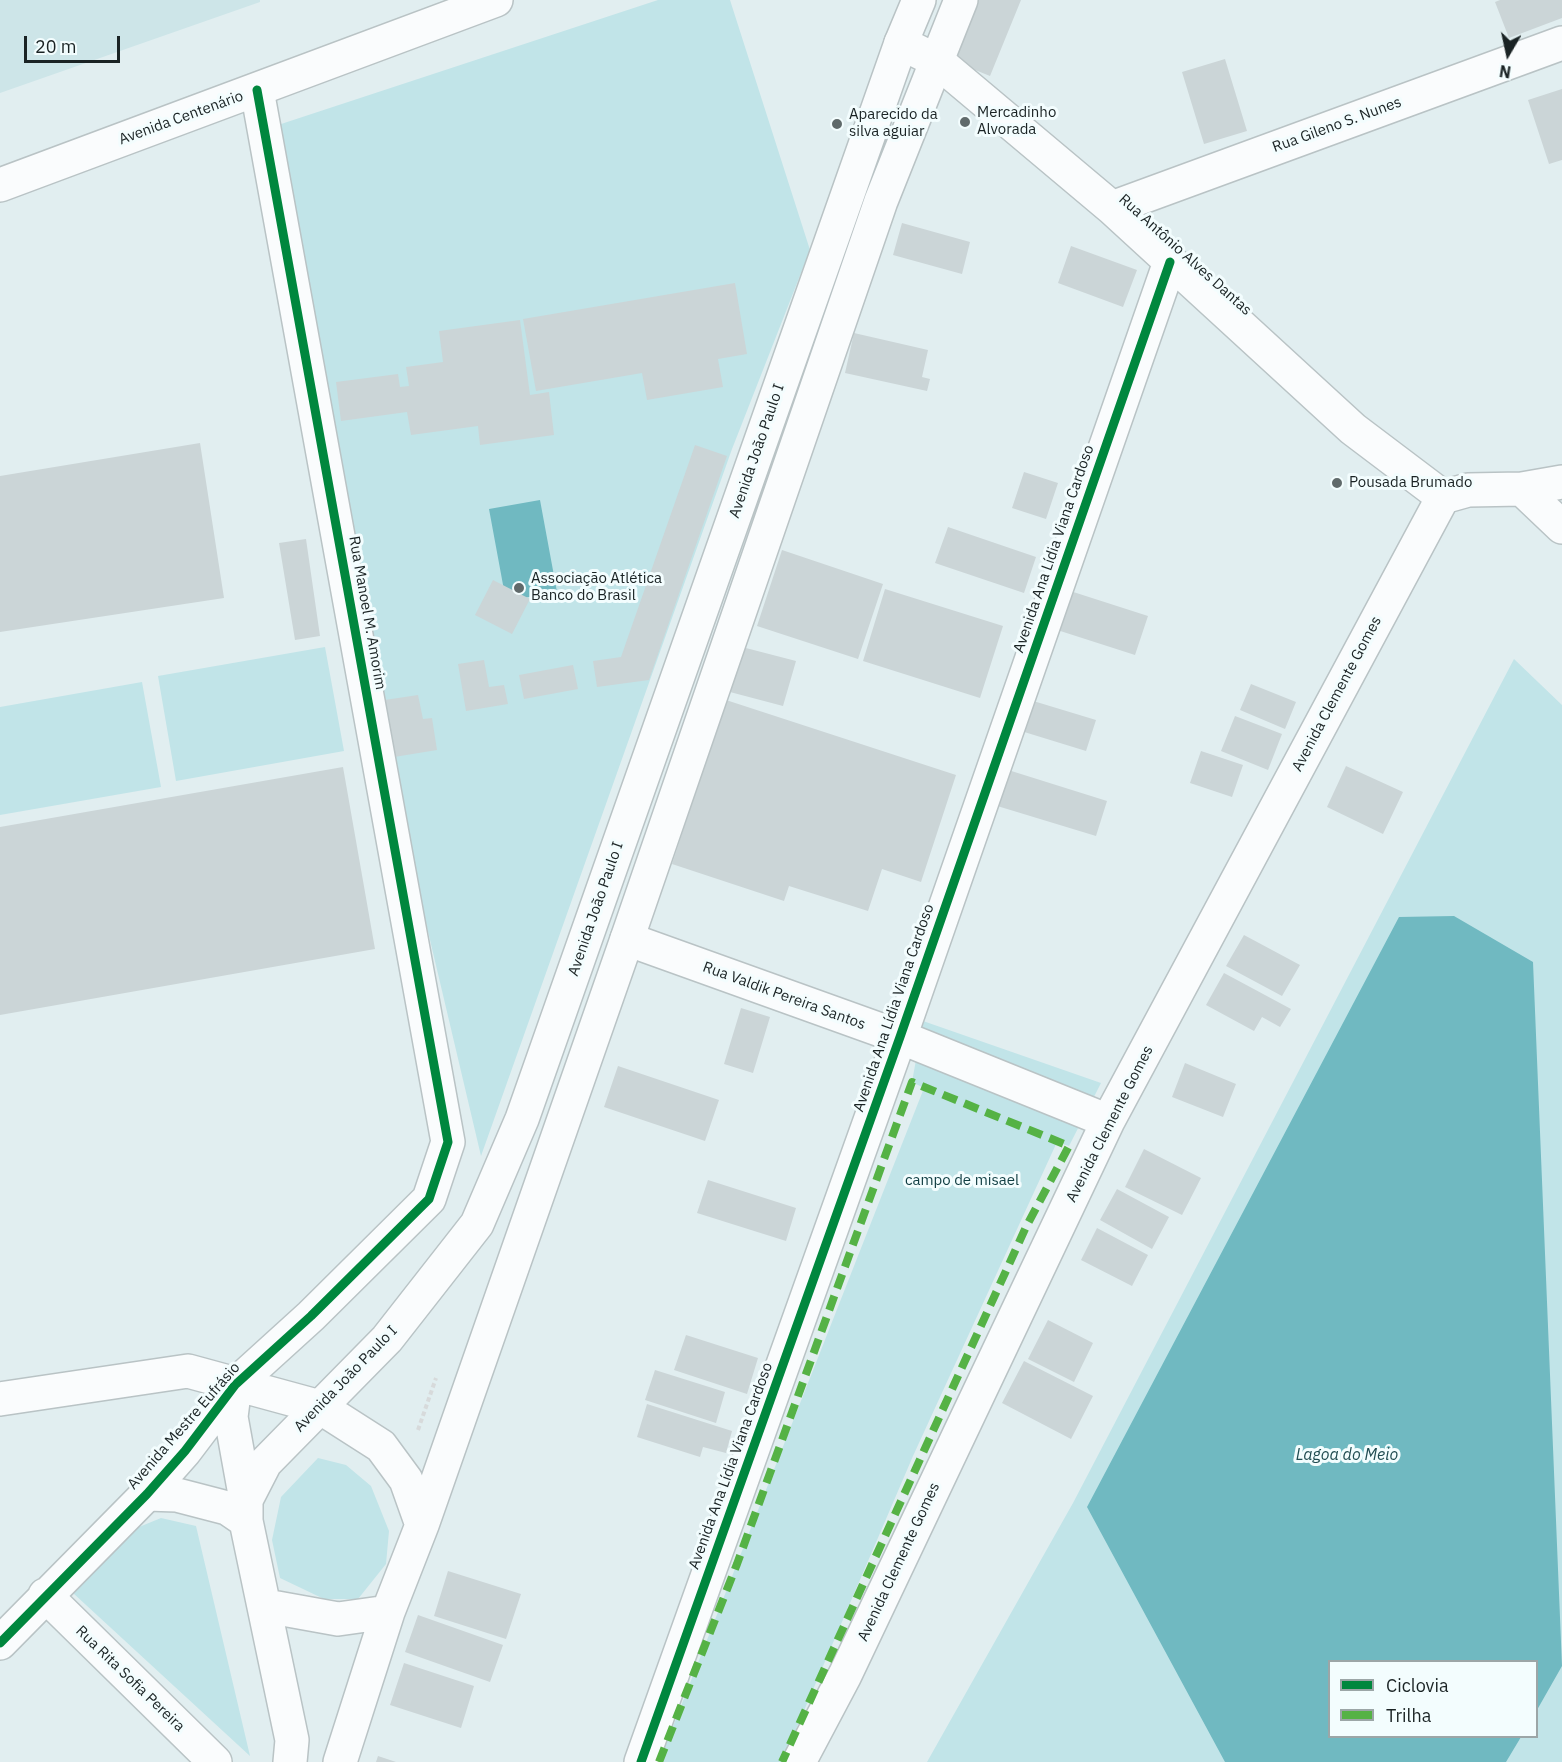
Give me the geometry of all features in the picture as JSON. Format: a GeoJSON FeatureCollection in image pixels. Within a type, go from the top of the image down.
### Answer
{"type":"FeatureCollection","features":[{"type":"Feature","properties":{"kind":"street","name":"Avenida Centenário"},"geometry":{"type":"LineString","coordinates":[[0,185],[496,0]]}},
{"type":"Feature","properties":{"kind":"street","name":"Avenida João Paulo I"},"geometry":{"type":"LineString","coordinates":[[246,1510],[265,1463],[387,1340],[477,1224],[522,1119],[901,43],[919,0]]}},
{"type":"Feature","properties":{"kind":"street"},"geometry":{"type":"LineString","coordinates":[[340,1762],[388,1612],[422,1525],[627,939],[881,201],[961,0]]}},
{"type":"Feature","properties":{"kind":"street","name":"Rua Antônio Alves Dantas"},"geometry":{"type":"LineString","coordinates":[[901,43],[937,61],[1112,208],[1353,429],[1443,497]]}},
{"type":"Feature","properties":{"kind":"street","name":"Rua Gileno S. Nunes"},"geometry":{"type":"LineString","coordinates":[[1112,208],[1562,43]]}},
{"type":"Feature","properties":{"kind":"street","name":"Rua Manoel M. Amorim"},"geometry":{"type":"LineString","coordinates":[[257,90],[448,1142]]}},
{"type":"Feature","properties":{"kind":"street","name":"Avenida Ana Lídia Viana Cardoso"},"geometry":{"type":"LineString","coordinates":[[641,1762],[900,1037],[1170,262]]}},
{"type":"Feature","properties":{"kind":"street"},"geometry":{"type":"LineString","coordinates":[[1443,497],[1468,490],[1521,489],[1562,482]]}},
{"type":"Feature","properties":{"kind":"street"},"geometry":{"type":"LineString","coordinates":[[1521,489],[1562,527]]}},
{"type":"Feature","properties":{"kind":"street","name":"Avenida Clemente Gomes"},"geometry":{"type":"LineString","coordinates":[[799,1762],[845,1675],[1108,1121],[1443,497]]}},
{"type":"Feature","properties":{"kind":"street","name":"Rua Valdik Pereira Santos"},"geometry":{"type":"LineString","coordinates":[[627,939],[900,1037],[1108,1121]]}},
{"type":"Feature","properties":{"kind":"street","name":"Avenida Mestre Eufrásio"},"geometry":{"type":"LineString","coordinates":[[0,1642],[147,1494],[186,1451],[235,1385],[311,1316],[429,1199],[448,1142]]}},
{"type":"Feature","properties":{"kind":"street"},"geometry":{"type":"LineString","coordinates":[[0,1399],[188,1371],[320,1407],[381,1446],[406,1480],[422,1525]]}},
{"type":"Feature","properties":{"kind":"street"},"geometry":{"type":"LineString","coordinates":[[235,1385],[231,1417],[246,1510],[292,1740],[290,1762]]}},
{"type":"Feature","properties":{"kind":"street"},"geometry":{"type":"LineString","coordinates":[[147,1494],[177,1495],[227,1508],[246,1510]]}},
{"type":"Feature","properties":{"kind":"street","name":"Rua Rita Sofia Pereira"},"geometry":{"type":"LineString","coordinates":[[45,1595],[215,1762]]}},
{"type":"Feature","properties":{"kind":"street"},"geometry":{"type":"LineString","coordinates":[[266,1606],[293,1613],[338,1619],[388,1612]]}},
{"type":"Feature","properties":{"kind":"shaded area"},"geometry":{"type":"Polygon","coordinates":[[[0,0],[260,0],[260,2],[0,93],[0,0]]]}},
{"type":"Feature","properties":{"kind":"green space","name":"Associação Atlética Banco do Brasil"},"geometry":{"type":"Polygon","coordinates":[[[658,0],[730,0],[810,250],[732,449],[481,1156],[380,728],[272,127],[658,0]]]}},
{"type":"Feature","properties":{"kind":"green space"},"geometry":{"type":"Polygon","coordinates":[[[325,647],[344,751],[176,781],[158,676],[325,647]]]}},
{"type":"Feature","properties":{"kind":"green space","name":"Lagoa do Meio"},"geometry":{"type":"Polygon","coordinates":[[[1514,659],[1562,705],[1562,1762],[927,1762],[1073,1503],[1514,659]]]}},
{"type":"Feature","properties":{"kind":"green space"},"geometry":{"type":"Polygon","coordinates":[[[142,682],[161,787],[0,815],[0,707],[142,682]]]}},
{"type":"Feature","properties":{"kind":"green space","name":"campo de misael"},"geometry":{"type":"Polygon","coordinates":[[[923,1021],[1101,1083],[1069,1146],[1057,1142],[913,1456],[782,1762],[659,1762],[924,1088],[912,1082],[923,1021]]]}},
{"type":"Feature","properties":{"kind":"green space"},"geometry":{"type":"Polygon","coordinates":[[[318,1458],[346,1465],[371,1486],[389,1531],[386,1564],[358,1599],[324,1599],[280,1578],[272,1540],[281,1497],[318,1458]]]}},
{"type":"Feature","properties":{"kind":"green space"},"geometry":{"type":"Polygon","coordinates":[[[161,1518],[196,1526],[250,1756],[73,1593],[122,1534],[161,1518]]]}},
{"type":"Feature","properties":{"kind":"water"},"geometry":{"type":"Polygon","coordinates":[[[540,500],[557,592],[506,601],[489,509],[540,500]]]}},
{"type":"Feature","properties":{"kind":"water","name":"Lagoa do Meio"},"geometry":{"type":"Polygon","coordinates":[[[1454,916],[1533,962],[1562,1666],[1538,1708],[1538,1660],[1328,1660],[1328,1738],[1520,1738],[1506,1762],[1225,1762],[1087,1507],[1399,917],[1454,916]]]}},
{"type":"Feature","properties":{"kind":"building"},"geometry":{"type":"Polygon","coordinates":[[[978,0],[1021,0],[990,76],[953,61],[978,0]]]}},
{"type":"Feature","properties":{"kind":"building"},"geometry":{"type":"Polygon","coordinates":[[[1500,0],[1562,0],[1562,18],[1509,38],[1495,2],[1500,0]]]}},
{"type":"Feature","properties":{"kind":"building"},"geometry":{"type":"Polygon","coordinates":[[[1225,59],[1247,131],[1204,144],[1182,72],[1225,59]]]}},
{"type":"Feature","properties":{"kind":"building"},"geometry":{"type":"Polygon","coordinates":[[[1562,89],[1562,160],[1549,164],[1528,100],[1562,89]]]}},
{"type":"Feature","properties":{"kind":"building"},"geometry":{"type":"Polygon","coordinates":[[[902,223],[970,242],[962,274],[893,255],[902,223]]]}},
{"type":"Feature","properties":{"kind":"building"},"geometry":{"type":"Polygon","coordinates":[[[1071,246],[1137,270],[1123,307],[1058,283],[1071,246]]]}},
{"type":"Feature","properties":{"kind":"building"},"geometry":{"type":"Polygon","coordinates":[[[735,283],[747,354],[718,359],[723,387],[647,400],[642,373],[536,391],[523,319],[735,283]]]}},
{"type":"Feature","properties":{"kind":"building"},"geometry":{"type":"Polygon","coordinates":[[[520,320],[530,395],[549,392],[554,435],[480,445],[478,426],[411,435],[407,412],[341,421],[336,382],[398,374],[400,387],[409,386],[406,367],[443,362],[439,331],[520,320]]]}},
{"type":"Feature","properties":{"kind":"building"},"geometry":{"type":"Polygon","coordinates":[[[854,333],[928,350],[922,377],[930,379],[927,391],[845,373],[854,333]]]}},
{"type":"Feature","properties":{"kind":"building"},"geometry":{"type":"Polygon","coordinates":[[[200,443],[224,598],[0,632],[0,476],[200,443]]]}},
{"type":"Feature","properties":{"kind":"building"},"geometry":{"type":"Polygon","coordinates":[[[695,445],[727,456],[649,680],[597,687],[593,661],[621,657],[695,445]]]}},
{"type":"Feature","properties":{"kind":"building"},"geometry":{"type":"Polygon","coordinates":[[[1024,472],[1058,483],[1046,519],[1012,508],[1024,472]]]}},
{"type":"Feature","properties":{"kind":"building"},"geometry":{"type":"Polygon","coordinates":[[[948,527],[1036,557],[1024,593],[935,563],[948,527]]]}},
{"type":"Feature","properties":{"kind":"building"},"geometry":{"type":"Polygon","coordinates":[[[306,539],[320,636],[295,640],[279,543],[306,539]]]}},
{"type":"Feature","properties":{"kind":"building"},"geometry":{"type":"Polygon","coordinates":[[[782,550],[883,584],[858,659],[757,626],[782,550]]]}},
{"type":"Feature","properties":{"kind":"building"},"geometry":{"type":"Polygon","coordinates":[[[493,580],[530,599],[512,634],[475,615],[493,580]]]}},
{"type":"Feature","properties":{"kind":"building"},"geometry":{"type":"Polygon","coordinates":[[[885,589],[1003,626],[980,698],[863,661],[885,589]]]}},
{"type":"Feature","properties":{"kind":"building"},"geometry":{"type":"Polygon","coordinates":[[[1064,589],[1148,616],[1135,655],[1051,628],[1064,589]]]}},
{"type":"Feature","properties":{"kind":"building"},"geometry":{"type":"Polygon","coordinates":[[[742,647],[796,661],[783,706],[730,692],[742,647]]]}},
{"type":"Feature","properties":{"kind":"building"},"geometry":{"type":"Polygon","coordinates":[[[484,660],[489,687],[504,685],[508,704],[466,711],[458,664],[484,660]]]}},
{"type":"Feature","properties":{"kind":"building"},"geometry":{"type":"Polygon","coordinates":[[[573,665],[578,689],[524,699],[519,675],[573,665]]]}},
{"type":"Feature","properties":{"kind":"building"},"geometry":{"type":"Polygon","coordinates":[[[1251,684],[1296,702],[1285,729],[1240,710],[1251,684]]]}},
{"type":"Feature","properties":{"kind":"building"},"geometry":{"type":"Polygon","coordinates":[[[418,695],[423,719],[432,718],[437,750],[388,758],[378,701],[418,695]]]}},
{"type":"Feature","properties":{"kind":"building"},"geometry":{"type":"Polygon","coordinates":[[[726,700],[956,775],[921,882],[882,869],[868,911],[789,886],[784,901],[672,864],[726,700]]]}},
{"type":"Feature","properties":{"kind":"building"},"geometry":{"type":"Polygon","coordinates":[[[1030,700],[1096,720],[1086,751],[1021,731],[1030,700]]]}},
{"type":"Feature","properties":{"kind":"building"},"geometry":{"type":"Polygon","coordinates":[[[1235,716],[1282,734],[1268,770],[1221,751],[1235,716]]]}},
{"type":"Feature","properties":{"kind":"building"},"geometry":{"type":"Polygon","coordinates":[[[1201,751],[1243,765],[1232,797],[1190,783],[1201,751]]]}},
{"type":"Feature","properties":{"kind":"building"},"geometry":{"type":"Polygon","coordinates":[[[1346,766],[1403,792],[1383,834],[1327,807],[1346,766]]]}},
{"type":"Feature","properties":{"kind":"building"},"geometry":{"type":"Polygon","coordinates":[[[343,767],[375,949],[0,1015],[0,827],[343,767]]]}},
{"type":"Feature","properties":{"kind":"building"},"geometry":{"type":"Polygon","coordinates":[[[1005,769],[1107,801],[1096,836],[994,805],[1005,769]]]}},
{"type":"Feature","properties":{"kind":"building"},"geometry":{"type":"Polygon","coordinates":[[[1244,935],[1300,965],[1282,996],[1226,966],[1244,935]]]}},
{"type":"Feature","properties":{"kind":"building"},"geometry":{"type":"Polygon","coordinates":[[[1224,973],[1291,1009],[1280,1027],[1262,1017],[1254,1031],[1206,1005],[1224,973]]]}},
{"type":"Feature","properties":{"kind":"building"},"geometry":{"type":"Polygon","coordinates":[[[741,1008],[770,1017],[753,1073],[724,1064],[741,1008]]]}},
{"type":"Feature","properties":{"kind":"building"},"geometry":{"type":"Polygon","coordinates":[[[1185,1063],[1236,1084],[1223,1117],[1172,1097],[1185,1063]]]}},
{"type":"Feature","properties":{"kind":"building"},"geometry":{"type":"Polygon","coordinates":[[[618,1066],[719,1100],[705,1141],[604,1107],[618,1066]]]}},
{"type":"Feature","properties":{"kind":"building"},"geometry":{"type":"Polygon","coordinates":[[[1144,1149],[1201,1178],[1182,1215],[1125,1187],[1144,1149]]]}},
{"type":"Feature","properties":{"kind":"building"},"geometry":{"type":"Polygon","coordinates":[[[708,1180],[796,1208],[786,1241],[697,1213],[708,1180]]]}},
{"type":"Feature","properties":{"kind":"building"},"geometry":{"type":"Polygon","coordinates":[[[1117,1189],[1169,1217],[1152,1249],[1100,1220],[1117,1189]]]}},
{"type":"Feature","properties":{"kind":"building"},"geometry":{"type":"Polygon","coordinates":[[[1097,1228],[1148,1255],[1132,1286],[1081,1260],[1097,1228]]]}},
{"type":"Feature","properties":{"kind":"building"},"geometry":{"type":"Polygon","coordinates":[[[1048,1320],[1093,1343],[1074,1382],[1028,1359],[1048,1320]]]}},
{"type":"Feature","properties":{"kind":"building"},"geometry":{"type":"Polygon","coordinates":[[[686,1335],[758,1358],[747,1394],[674,1370],[686,1335]]]}},
{"type":"Feature","properties":{"kind":"building"},"geometry":{"type":"Polygon","coordinates":[[[1024,1361],[1093,1396],[1071,1439],[1002,1403],[1024,1361]]]}},
{"type":"Feature","properties":{"kind":"building"},"geometry":{"type":"Polygon","coordinates":[[[655,1370],[725,1392],[716,1423],[645,1400],[655,1370]]]}},
{"type":"Feature","properties":{"kind":"building"},"geometry":{"type":"Polygon","coordinates":[[[647,1404],[732,1431],[726,1453],[703,1447],[700,1457],[637,1437],[647,1404]]]}},
{"type":"Feature","properties":{"kind":"building"},"geometry":{"type":"Polygon","coordinates":[[[448,1571],[521,1594],[506,1639],[434,1616],[448,1571]]]}},
{"type":"Feature","properties":{"kind":"building"},"geometry":{"type":"Polygon","coordinates":[[[418,1615],[503,1645],[490,1682],[405,1652],[418,1615]]]}},
{"type":"Feature","properties":{"kind":"building"},"geometry":{"type":"Polygon","coordinates":[[[404,1663],[474,1686],[461,1728],[390,1705],[404,1663]]]}},
{"type":"Feature","properties":{"kind":"building"},"geometry":{"type":"Polygon","coordinates":[[[378,1756],[396,1762],[376,1762],[378,1756]]]}},
{"type":"Feature","properties":{"kind":"marked path"},"geometry":{"type":"LineString","coordinates":[[659,1762],[737,1564],[912,1082],[1069,1146],[1026,1227],[782,1762]]}},
{"type":"Feature","properties":{"kind":"cycle path"},"geometry":{"type":"LineString","coordinates":[[0,1643],[147,1494],[185,1451],[235,1385],[311,1316],[429,1199],[448,1142],[257,90]]}},
{"type":"Feature","properties":{"kind":"cycle path"},"geometry":{"type":"LineString","coordinates":[[641,1762],[900,1037],[1170,262]]}},
{"type":"Feature","properties":{"kind":"place","name":"Mercadinho Alvorada"},"geometry":{"type":"Point","coordinates":[965,122]}},
{"type":"Feature","properties":{"kind":"place","name":"Aparecido da silva aguiar"},"geometry":{"type":"Point","coordinates":[837,124]}},
{"type":"Feature","properties":{"kind":"place","name":"Pousada Brumado"},"geometry":{"type":"Point","coordinates":[1337,483]}},
{"type":"Feature","properties":{"kind":"place","name":"Associação Atlética Banco do Brasil"},"geometry":{"type":"Point","coordinates":[519,588]}}]}
